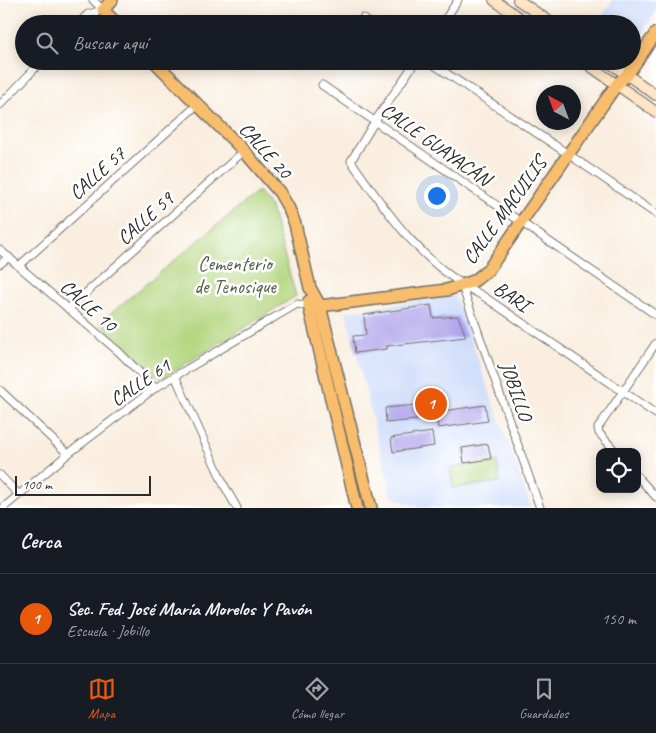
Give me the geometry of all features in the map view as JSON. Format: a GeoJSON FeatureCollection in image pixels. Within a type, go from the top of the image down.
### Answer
{"type":"FeatureCollection","features":[{"type":"Feature","properties":{"kind":"main road"},"geometry":{"type":"LineString","coordinates":[[107,15],[102,10],[112,0]]}},
{"type":"Feature","properties":{"kind":"main road"},"geometry":{"type":"LineString","coordinates":[[494,0],[515,15]]}},
{"type":"Feature","properties":{"kind":"main road"},"geometry":{"type":"LineString","coordinates":[[518,0],[540,15]]}},
{"type":"Feature","properties":{"kind":"main road","name":"CALLE MACUILIS"},"geometry":{"type":"LineString","coordinates":[[641,55],[656,33]]}},
{"type":"Feature","properties":{"kind":"main road","name":"CALLE 20"},"geometry":{"type":"LineString","coordinates":[[163,70],[244,151],[270,180],[289,209],[295,224],[310,288],[357,508]]}},
{"type":"Feature","properties":{"kind":"main road"},"geometry":{"type":"LineString","coordinates":[[596,70],[656,112]]}},
{"type":"Feature","properties":{"kind":"main road"},"geometry":{"type":"LineString","coordinates":[[620,70],[656,95]]}},
{"type":"Feature","properties":{"kind":"main road","name":"CALLE MACUILIS"},"geometry":{"type":"LineString","coordinates":[[314,306],[446,290],[474,281],[488,270],[617,84],[630,70]]}},
{"type":"Feature","properties":{"kind":"main road","name":"CALLE 20"},"geometry":{"type":"LineString","coordinates":[[314,306],[372,508]]}},
{"type":"Feature","properties":{"kind":"main road"},"geometry":{"type":"LineString","coordinates":[[353,493],[367,490]]}},
{"type":"Feature","properties":{"kind":"street"},"geometry":{"type":"LineString","coordinates":[[87,15],[102,10],[93,0]]}},
{"type":"Feature","properties":{"kind":"street"},"geometry":{"type":"LineString","coordinates":[[448,15],[458,0]]}},
{"type":"Feature","properties":{"kind":"street"},"geometry":{"type":"LineString","coordinates":[[0,105],[33,70]]}},
{"type":"Feature","properties":{"kind":"street"},"geometry":{"type":"LineString","coordinates":[[375,121],[410,70]]}},
{"type":"Feature","properties":{"kind":"street"},"geometry":{"type":"LineString","coordinates":[[442,70],[656,214]]}},
{"type":"Feature","properties":{"kind":"street","name":"CALLE GUAYACÁN"},"geometry":{"type":"LineString","coordinates":[[322,85],[656,315]]}},
{"type":"Feature","properties":{"kind":"street","name":"CALLE 57"},"geometry":{"type":"LineString","coordinates":[[19,266],[197,105]]}},
{"type":"Feature","properties":{"kind":"street","name":"BARI"},"geometry":{"type":"LineString","coordinates":[[375,121],[351,161],[391,218],[417,247],[462,286],[483,296],[656,414]]}},
{"type":"Feature","properties":{"kind":"street","name":"CALLE 59"},"geometry":{"type":"LineString","coordinates":[[68,308],[244,151]]}},
{"type":"Feature","properties":{"kind":"street","name":"CALLE 10"},"geometry":{"type":"LineString","coordinates":[[0,250],[119,352],[155,388]]}},
{"type":"Feature","properties":{"kind":"street"},"geometry":{"type":"LineString","coordinates":[[0,264],[9,257]]}},
{"type":"Feature","properties":{"kind":"street","name":"JOBILLO"},"geometry":{"type":"LineString","coordinates":[[462,286],[540,508]]}},
{"type":"Feature","properties":{"kind":"street","name":"CALLE 61"},"geometry":{"type":"LineString","coordinates":[[3,508],[68,454],[155,388],[297,304],[314,306]]}},
{"type":"Feature","properties":{"kind":"street"},"geometry":{"type":"LineString","coordinates":[[612,448],[599,433],[599,424],[656,343]]}},
{"type":"Feature","properties":{"kind":"street"},"geometry":{"type":"LineString","coordinates":[[175,376],[224,485],[237,508]]}},
{"type":"Feature","properties":{"kind":"street"},"geometry":{"type":"LineString","coordinates":[[0,390],[68,454]]}},
{"type":"Feature","properties":{"kind":"street"},"geometry":{"type":"LineString","coordinates":[[0,475],[19,495]]}},
{"type":"Feature","properties":{"kind":"street"},"geometry":{"type":"LineString","coordinates":[[641,480],[656,497]]}},
{"type":"Feature","properties":{"kind":"shaded area"},"geometry":{"type":"Polygon","coordinates":[[[613,0],[656,0],[656,12],[641,34],[641,15],[603,15],[613,0]]]}},
{"type":"Feature","properties":{"kind":"shaded area"},"geometry":{"type":"Polygon","coordinates":[[[455,295],[531,508],[421,508],[392,497],[346,312],[455,295]]]}},
{"type":"Feature","properties":{"kind":"green space","name":"Cementerio de Tenosique"},"geometry":{"type":"Polygon","coordinates":[[[258,191],[271,208],[296,296],[161,379],[99,323],[258,191]]]}},
{"type":"Feature","properties":{"kind":"green space"},"geometry":{"type":"Polygon","coordinates":[[[497,461],[500,482],[453,488],[450,468],[497,461]]]}},
{"type":"Feature","properties":{"kind":"building"},"geometry":{"type":"Polygon","coordinates":[[[431,305],[433,318],[458,316],[466,337],[387,346],[387,349],[355,353],[353,336],[366,335],[364,315],[431,305]]]}},
{"type":"Feature","properties":{"kind":"building"},"geometry":{"type":"Polygon","coordinates":[[[425,404],[426,419],[386,423],[385,408],[425,404]]]}},
{"type":"Feature","properties":{"kind":"building"},"geometry":{"type":"Polygon","coordinates":[[[485,405],[488,421],[438,428],[436,412],[485,405]]]}},
{"type":"Feature","properties":{"kind":"building"},"geometry":{"type":"Polygon","coordinates":[[[432,432],[434,446],[393,452],[391,438],[432,432]]]}},
{"type":"Feature","properties":{"kind":"building"},"geometry":{"type":"Polygon","coordinates":[[[488,444],[491,459],[464,463],[462,448],[488,444]]]}},
{"type":"Feature","properties":{"kind":"place","name":"Sec. Fed. José María Morelos Y Pavón"},"geometry":{"type":"Point","coordinates":[431,404]}}]}
